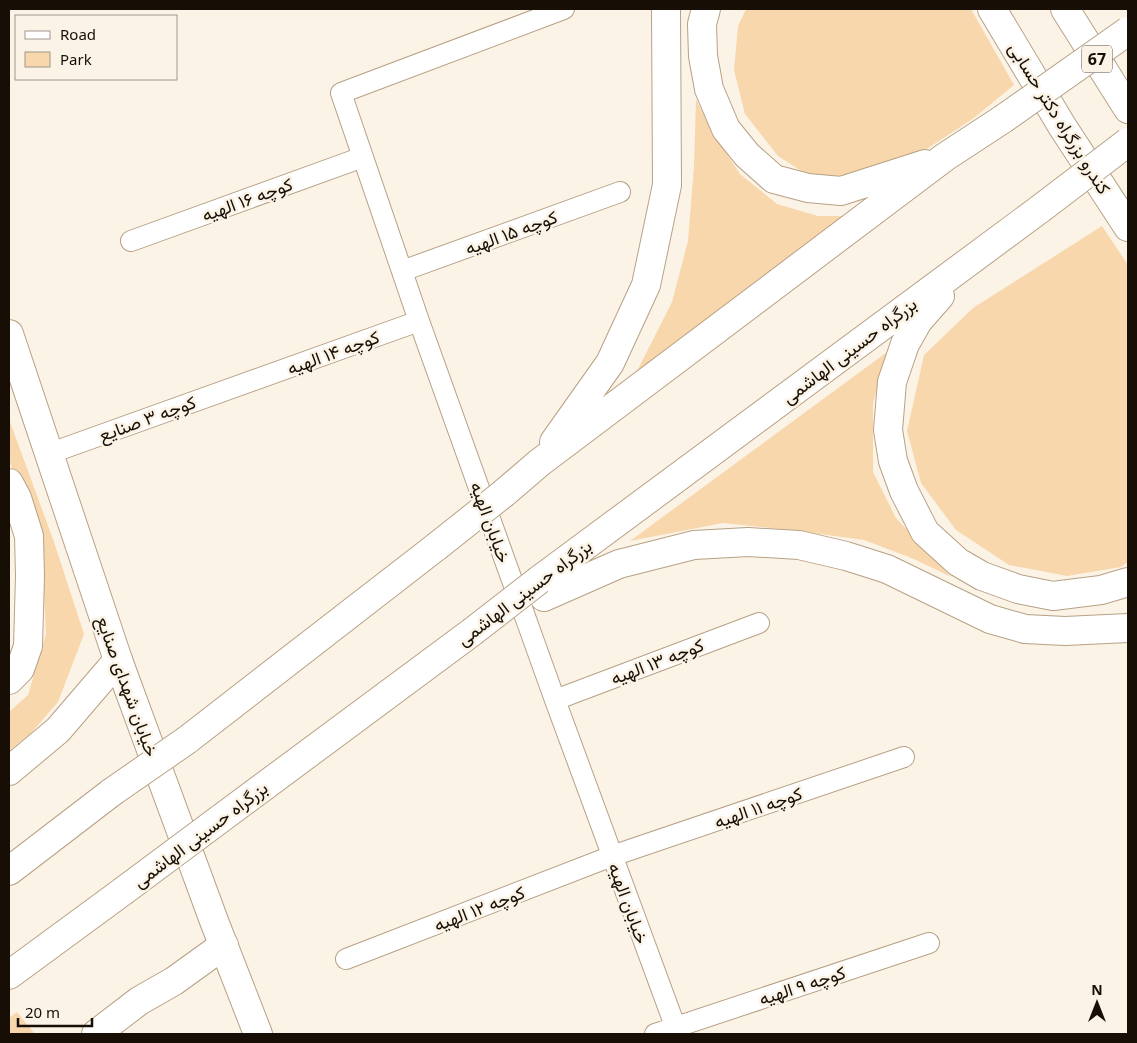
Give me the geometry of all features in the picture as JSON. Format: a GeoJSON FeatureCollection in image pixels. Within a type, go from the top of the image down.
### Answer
{"type":"FeatureCollection","features":[{"type":"Feature","properties":{"kind":"main road"},"geometry":{"type":"LineString","coordinates":[[539,463],[610,363],[646,285],[667,186],[666,9]]}},
{"type":"Feature","properties":{"kind":"main road"},"geometry":{"type":"LineString","coordinates":[[706,9],[702,24],[703,56],[709,89],[726,129],[746,155],[774,178],[808,188],[841,191],[945,157]]}},
{"type":"Feature","properties":{"kind":"main road","name":"کندرو بزرگراه دکتر حسابی"},"geometry":{"type":"LineString","coordinates":[[992,9],[1062,126],[1128,227]]}},
{"type":"Feature","properties":{"kind":"main road","name":"67"},"geometry":{"type":"LineString","coordinates":[[1065,9],[1128,109]]}},
{"type":"Feature","properties":{"kind":"main road"},"geometry":{"type":"LineString","coordinates":[[9,871],[112,792],[187,740],[436,547],[539,463],[945,157],[1128,31]]}},
{"type":"Feature","properties":{"kind":"main road","name":"بزرگراه حسینی الهاشمی"},"geometry":{"type":"LineString","coordinates":[[9,975],[472,632],[542,588],[1128,142]]}},
{"type":"Feature","properties":{"kind":"main road"},"geometry":{"type":"LineString","coordinates":[[1010,230],[955,279],[918,320],[905,344],[892,382],[888,430],[893,460],[904,491],[925,532],[958,562],[982,576],[1018,590],[1053,596],[1101,590],[1128,582]]}},
{"type":"Feature","properties":{"kind":"main road","name":"خیابان شهدای صنایع"},"geometry":{"type":"LineString","coordinates":[[9,334],[118,660],[258,1034]]}},
{"type":"Feature","properties":{"kind":"main road"},"geometry":{"type":"LineString","coordinates":[[9,482],[17,498],[29,536],[30,576],[28,646],[20,669],[9,680]]}},
{"type":"Feature","properties":{"kind":"main road"},"geometry":{"type":"LineString","coordinates":[[542,588],[619,564],[694,545],[748,542],[798,545],[846,556],[886,569],[990,619],[1025,629],[1065,632],[1128,628]]}},
{"type":"Feature","properties":{"kind":"main road"},"geometry":{"type":"LineString","coordinates":[[9,771],[58,730],[118,660]]}},
{"type":"Feature","properties":{"kind":"main road"},"geometry":{"type":"LineString","coordinates":[[96,1034],[139,1001],[174,981],[224,945]]}},
{"type":"Feature","properties":{"kind":"street","name":"خیابان الهیه"},"geometry":{"type":"LineString","coordinates":[[564,9],[341,93],[419,321],[554,700],[677,1031]]}},
{"type":"Feature","properties":{"kind":"street","name":"کوچه ۱۶ الهیه"},"geometry":{"type":"LineString","coordinates":[[131,241],[363,157]]}},
{"type":"Feature","properties":{"kind":"street","name":"کوچه ۱۵ الهیه"},"geometry":{"type":"LineString","coordinates":[[402,271],[620,192]]}},
{"type":"Feature","properties":{"kind":"street","name":"کوچه ۱۴ الهیه"},"geometry":{"type":"LineString","coordinates":[[246,382],[419,321]]}},
{"type":"Feature","properties":{"kind":"street","name":"کوچه ۳ صنایع"},"geometry":{"type":"LineString","coordinates":[[48,454],[246,382]]}},
{"type":"Feature","properties":{"kind":"street","name":"کوچه ۱۳ الهیه"},"geometry":{"type":"LineString","coordinates":[[554,700],[759,622]]}},
{"type":"Feature","properties":{"kind":"street","name":"کوچه ۱۱ الهیه"},"geometry":{"type":"LineString","coordinates":[[612,856],[904,757]]}},
{"type":"Feature","properties":{"kind":"street","name":"کوچه ۱۲ الهیه"},"geometry":{"type":"LineString","coordinates":[[346,959],[612,856]]}},
{"type":"Feature","properties":{"kind":"street","name":"کوچه ۹ الهیه"},"geometry":{"type":"LineString","coordinates":[[655,1034],[677,1031],[929,943]]}},
{"type":"Feature","properties":{"kind":"green space"},"geometry":{"type":"Polygon","coordinates":[[[746,9],[971,9],[1014,85],[974,118],[916,156],[860,175],[828,177],[803,172],[778,156],[745,114],[734,70],[738,26],[746,9]]]}},
{"type":"Feature","properties":{"kind":"green space"},"geometry":{"type":"Polygon","coordinates":[[[696,99],[711,130],[740,174],[777,204],[818,216],[849,216],[630,385],[672,302],[688,241],[694,166],[696,99]]]}},
{"type":"Feature","properties":{"kind":"green space"},"geometry":{"type":"Polygon","coordinates":[[[1102,226],[1128,265],[1128,562],[1121,567],[1067,576],[1009,565],[956,530],[921,483],[907,431],[924,355],[973,308],[1102,226]]]}},
{"type":"Feature","properties":{"kind":"green space"},"geometry":{"type":"Polygon","coordinates":[[[887,352],[873,403],[873,472],[896,518],[951,577],[914,559],[864,540],[791,530],[723,523],[630,541],[887,352]]]}},
{"type":"Feature","properties":{"kind":"green space"},"geometry":{"type":"Polygon","coordinates":[[[9,419],[54,542],[84,634],[58,702],[32,732],[9,751],[9,712],[28,695],[46,634],[42,547],[9,460],[9,419]]]}},
{"type":"Feature","properties":{"kind":"green space"},"geometry":{"type":"Polygon","coordinates":[[[17,1012],[35,1034],[9,1034],[9,1018],[17,1012]]]}}]}
